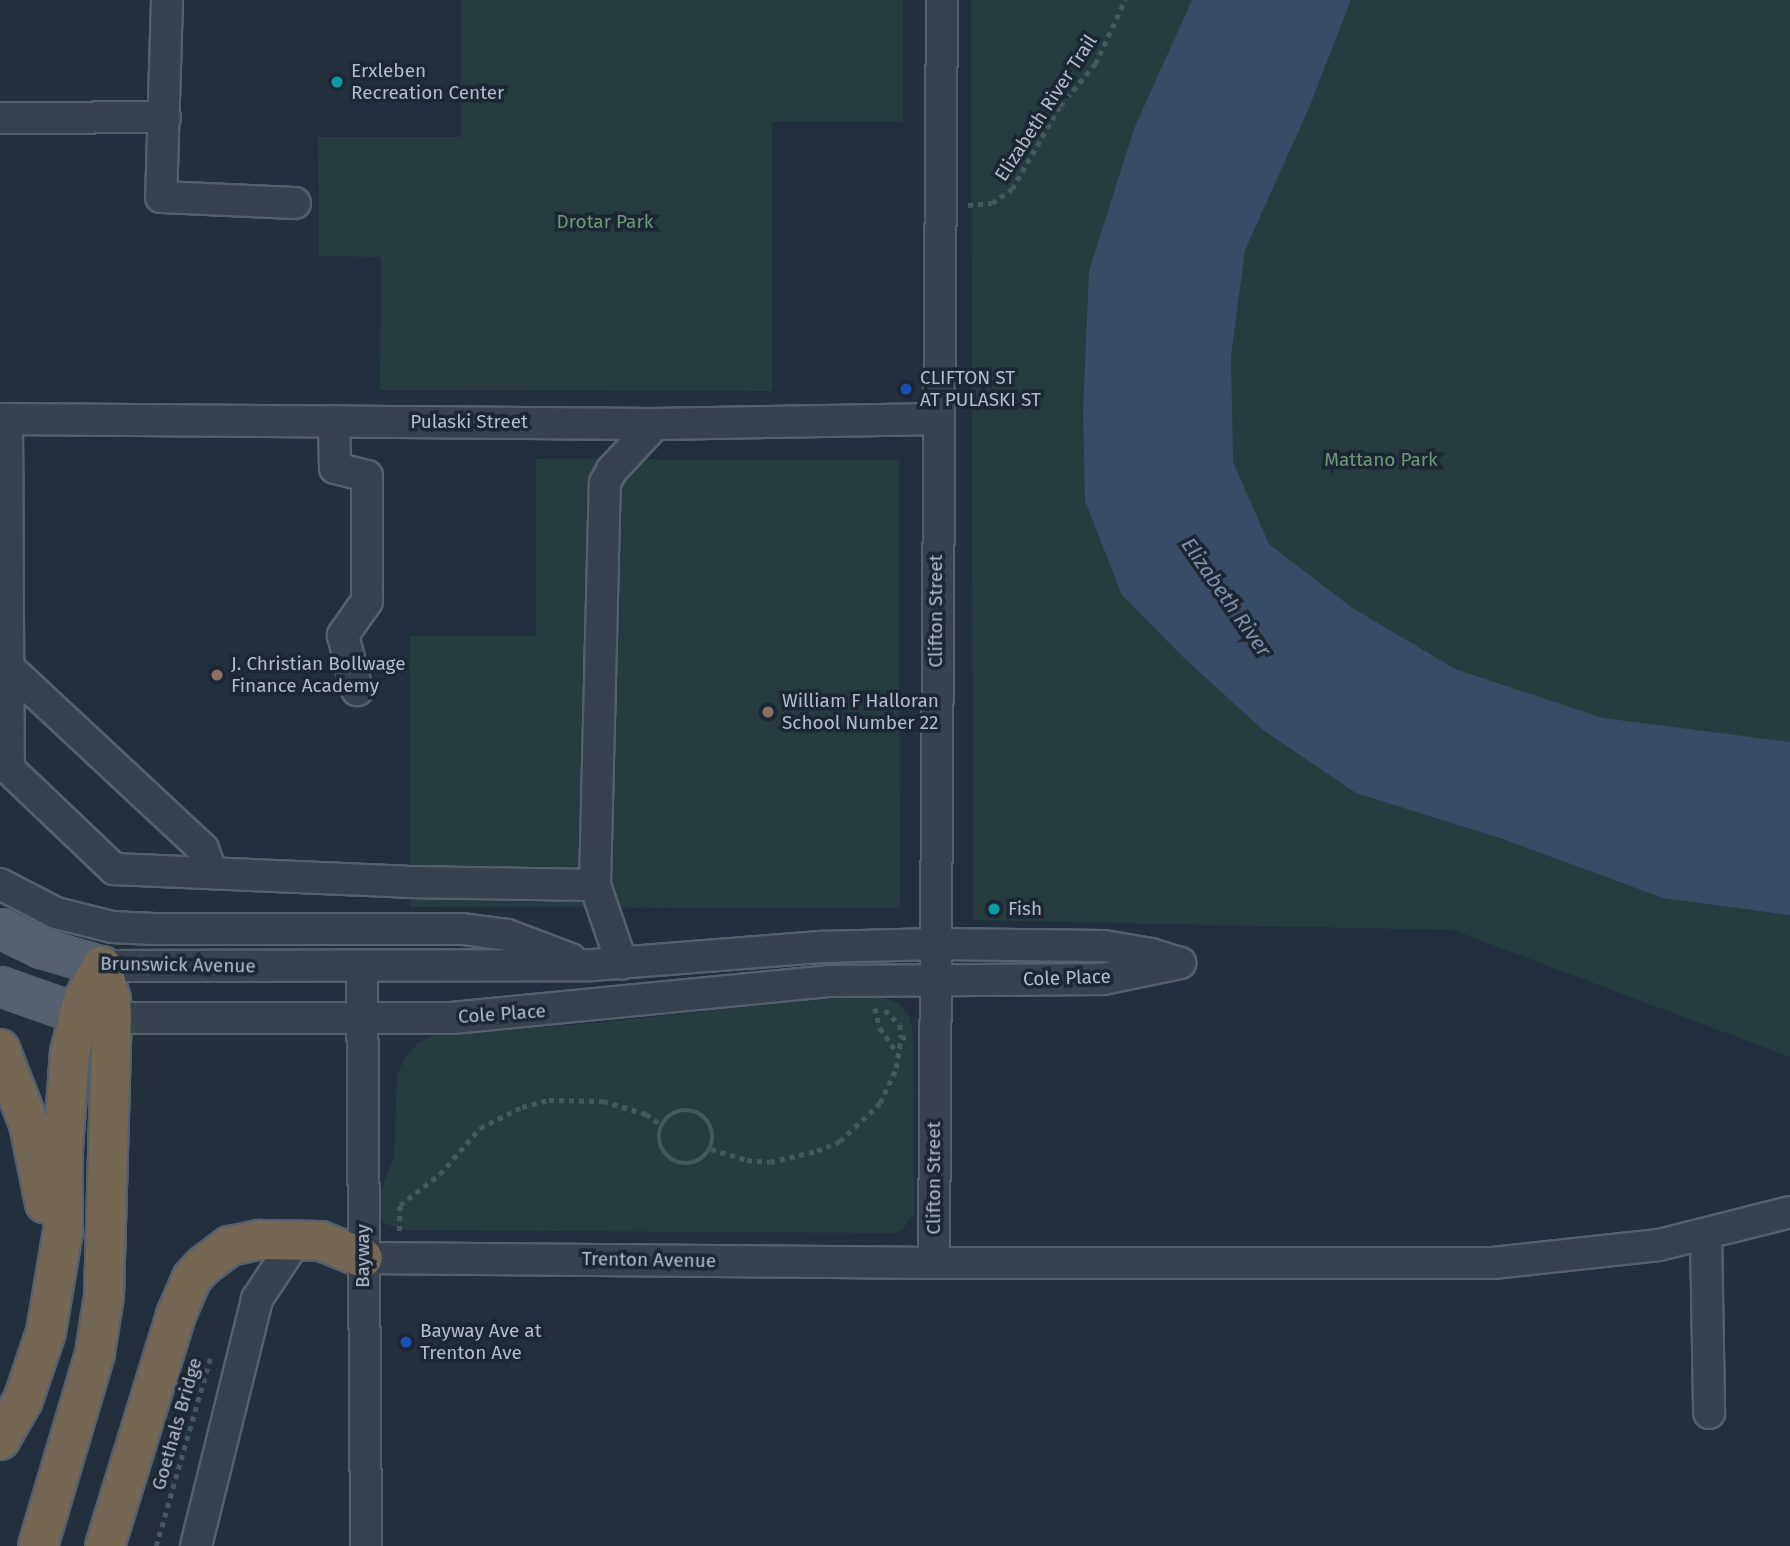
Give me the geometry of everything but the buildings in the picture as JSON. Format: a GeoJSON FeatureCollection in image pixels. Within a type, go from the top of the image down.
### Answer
{"type":"FeatureCollection","features":[{"type":"Feature","properties":{"kind":"highway"},"geometry":{"type":"LineString","coordinates":[[38,1546],[101,1326],[109,1219],[95,1016],[102,966]]}},
{"type":"Feature","properties":{"kind":"highway"},"geometry":{"type":"LineString","coordinates":[[0,1440],[31,1380],[46,1332],[62,1232],[66,1083],[95,1016]]}},
{"type":"Feature","properties":{"kind":"highway"},"geometry":{"type":"LineString","coordinates":[[0,1049],[18,1092],[36,1153],[46,1216],[52,1299]]}},
{"type":"Feature","properties":{"kind":"highway"},"geometry":{"type":"LineString","coordinates":[[105,1546],[176,1315],[192,1278],[230,1246],[259,1240],[321,1241],[363,1258]]}},
{"type":"Feature","properties":{"kind":"main road","name":"Brunswick Avenue"},"geometry":{"type":"LineString","coordinates":[[0,928],[41,948],[102,966]]}},
{"type":"Feature","properties":{"kind":"main road"},"geometry":{"type":"LineString","coordinates":[[0,986],[95,1016]]}},
{"type":"Feature","properties":{"kind":"street"},"geometry":{"type":"LineString","coordinates":[[167,0],[161,197],[295,203]]}},
{"type":"Feature","properties":{"kind":"street","name":"Clifton Street"},"geometry":{"type":"LineString","coordinates":[[934,1263],[937,419],[942,0]]}},
{"type":"Feature","properties":{"kind":"street"},"geometry":{"type":"LineString","coordinates":[[0,118],[164,117]]}},
{"type":"Feature","properties":{"kind":"street"},"geometry":{"type":"LineString","coordinates":[[4,419],[3,577],[9,668],[9,769],[114,869],[211,871],[407,882],[595,885]]}},
{"type":"Feature","properties":{"kind":"street","name":"Pulaski Street"},"geometry":{"type":"LineString","coordinates":[[4,419],[654,424],[937,419]]}},
{"type":"Feature","properties":{"kind":"street"},"geometry":{"type":"LineString","coordinates":[[334,421],[335,468],[367,475],[367,601],[343,635],[357,690]]}},
{"type":"Feature","properties":{"kind":"street"},"geometry":{"type":"LineString","coordinates":[[622,964],[595,885],[605,483],[616,464],[654,424]]}},
{"type":"Feature","properties":{"kind":"street"},"geometry":{"type":"LineString","coordinates":[[9,668],[203,849],[211,871]]}},
{"type":"Feature","properties":{"kind":"street","name":"Cole Place"},"geometry":{"type":"LineString","coordinates":[[0,884],[56,913],[113,926],[154,929],[462,929],[507,935],[592,965]]}},
{"type":"Feature","properties":{"kind":"street","name":"Cole Place"},"geometry":{"type":"LineString","coordinates":[[362,967],[622,964],[834,946],[934,944],[1104,946],[1151,954],[1180,963],[1103,979],[826,981],[524,1013],[363,1020]]}},
{"type":"Feature","properties":{"kind":"street","name":"Brunswick Avenue"},"geometry":{"type":"LineString","coordinates":[[102,966],[362,967]]}},
{"type":"Feature","properties":{"kind":"street","name":"Bayway"},"geometry":{"type":"LineString","coordinates":[[362,967],[366,1546]]}},
{"type":"Feature","properties":{"kind":"street"},"geometry":{"type":"LineString","coordinates":[[95,1016],[363,1020]]}},
{"type":"Feature","properties":{"kind":"street","name":"Trenton Avenue"},"geometry":{"type":"LineString","coordinates":[[363,1258],[934,1263],[1493,1263],[1619,1251],[1706,1234],[1790,1212]]}},
{"type":"Feature","properties":{"kind":"street"},"geometry":{"type":"LineString","coordinates":[[1706,1234],[1709,1413]]}},
{"type":"Feature","properties":{"kind":"street"},"geometry":{"type":"LineString","coordinates":[[196,1546],[257,1299],[296,1240]]}},
{"type":"Feature","properties":{"kind":"path","name":"Elizabeth River Trail"},"geometry":{"type":"LineString","coordinates":[[968,205],[992,203],[1012,189],[1060,106],[1085,80],[1095,64],[1125,0]]}},
{"type":"Feature","properties":{"kind":"path"},"geometry":{"type":"LineString","coordinates":[[711,1149],[747,1160],[770,1162],[817,1151],[840,1141],[880,1102],[896,1068],[901,1037],[900,1025],[891,1014],[875,1003],[880,1028],[897,1053]]}},
{"type":"Feature","properties":{"kind":"path"},"geometry":{"type":"LineString","coordinates":[[901,1037],[913,1038]]}},
{"type":"Feature","properties":{"kind":"path"},"geometry":{"type":"LineString","coordinates":[[401,1229],[400,1205],[440,1174],[480,1128],[522,1107],[549,1100],[603,1101],[646,1114],[661,1125]]}},
{"type":"Feature","properties":{"kind":"path"},"geometry":{"type":"LineString","coordinates":[[684,1109],[702,1114],[713,1130],[711,1149],[699,1161],[682,1164],[674,1162],[662,1150],[659,1133],[661,1125],[667,1117],[684,1109]]}},
{"type":"Feature","properties":{"kind":"path","name":"Goethals Bridge"},"geometry":{"type":"LineString","coordinates":[[156,1546],[212,1352]]}},
{"type":"Feature","properties":{"kind":"green space","name":"Drotar Park"},"geometry":{"type":"Polygon","coordinates":[[[461,0],[903,0],[903,122],[772,122],[772,391],[380,390],[381,257],[319,256],[318,137],[461,137],[461,0]]]}},
{"type":"Feature","properties":{"kind":"green space","name":"Mattano Park"},"geometry":{"type":"Polygon","coordinates":[[[971,0],[1790,0],[1790,1057],[1453,930],[973,920],[971,0]]]}},
{"type":"Feature","properties":{"kind":"green space"},"geometry":{"type":"Polygon","coordinates":[[[536,459],[899,460],[900,908],[410,907],[410,636],[536,636],[536,459]]]}},
{"type":"Feature","properties":{"kind":"green space"},"geometry":{"type":"Polygon","coordinates":[[[869,994],[899,1003],[909,1016],[913,1034],[914,1213],[902,1230],[893,1233],[406,1230],[383,1223],[378,1212],[378,1198],[394,1156],[397,1075],[405,1057],[419,1042],[439,1034],[584,1024],[869,994]]]}},
{"type":"Feature","properties":{"kind":"water","name":"Elizabeth River"},"geometry":{"type":"Polygon","coordinates":[[[1192,0],[1351,0],[1308,110],[1245,250],[1231,356],[1233,462],[1269,544],[1351,607],[1455,669],[1603,718],[1790,742],[1790,915],[1663,898],[1503,839],[1356,793],[1263,730],[1183,657],[1122,595],[1085,501],[1083,411],[1089,271],[1134,129],[1192,0]]]}},
{"type":"Feature","properties":{"kind":"place","name":"Erxleben Recreation Center"},"geometry":{"type":"Point","coordinates":[337,82]}},
{"type":"Feature","properties":{"kind":"place","name":"CLIFTON ST AT PULASKI ST"},"geometry":{"type":"Point","coordinates":[906,389]}},
{"type":"Feature","properties":{"kind":"place","name":"J. Christian Bollwage Finance Academy"},"geometry":{"type":"Point","coordinates":[217,675]}},
{"type":"Feature","properties":{"kind":"place","name":"William F Halloran School Number 22"},"geometry":{"type":"Point","coordinates":[768,712]}},
{"type":"Feature","properties":{"kind":"place","name":"Fish"},"geometry":{"type":"Point","coordinates":[994,909]}},
{"type":"Feature","properties":{"kind":"place","name":"Bayway Ave at Trenton Ave"},"geometry":{"type":"Point","coordinates":[406,1342]}}]}
